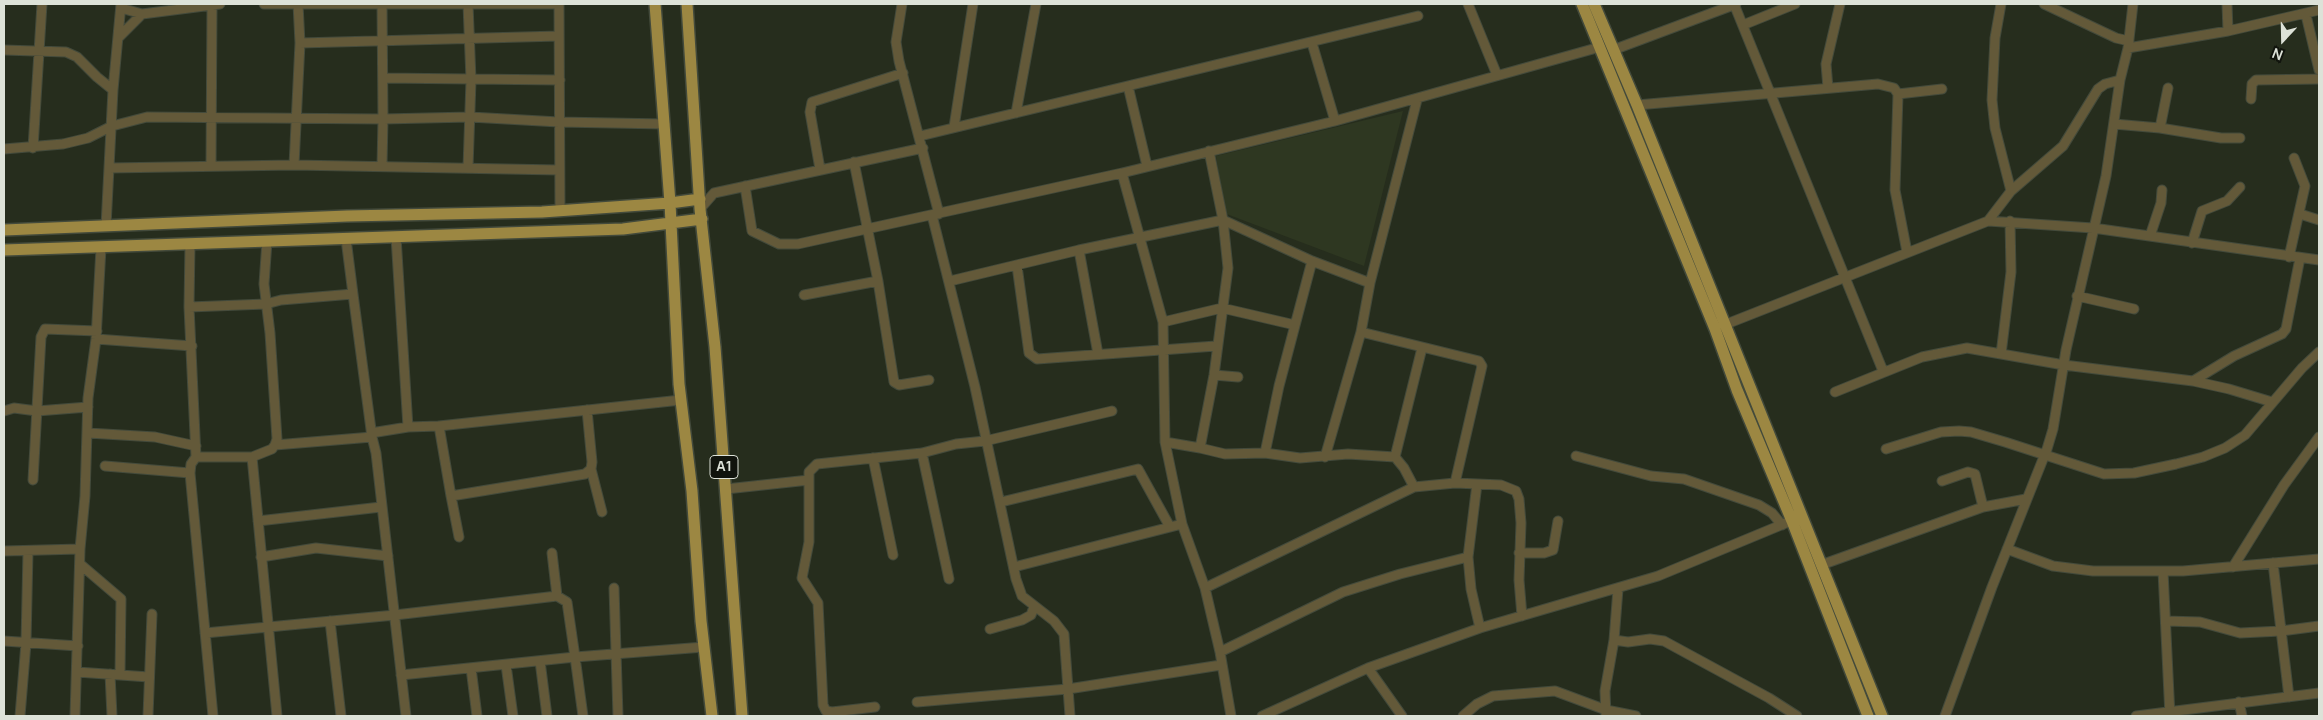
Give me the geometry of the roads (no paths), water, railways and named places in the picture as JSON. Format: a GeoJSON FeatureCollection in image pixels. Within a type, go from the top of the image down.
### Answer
{"type":"FeatureCollection","features":[{"type":"Feature","properties":{"kind":"main road","name":"A1"},"geometry":{"type":"LineString","coordinates":[[655,4],[665,124],[681,400],[697,544],[704,646],[712,716]]}},
{"type":"Feature","properties":{"kind":"main road","name":"A1"},"geometry":{"type":"LineString","coordinates":[[687,4],[701,209],[716,355],[742,716]]}},
{"type":"Feature","properties":{"kind":"main road"},"geometry":{"type":"LineString","coordinates":[[1582,4],[1792,521],[1868,716]]}},
{"type":"Feature","properties":{"kind":"main road"},"geometry":{"type":"LineString","coordinates":[[1594,4],[1637,105],[1724,326],[1792,521],[1821,566],[1882,716]]}},
{"type":"Feature","properties":{"kind":"main road"},"geometry":{"type":"LineString","coordinates":[[4,230],[347,216],[560,211],[670,203],[701,209]]}},
{"type":"Feature","properties":{"kind":"main road"},"geometry":{"type":"LineString","coordinates":[[4,250],[623,229],[671,222],[701,209]]}},
{"type":"Feature","properties":{"kind":"main road"},"geometry":{"type":"LineString","coordinates":[[24,250],[30,229]]}},
{"type":"Feature","properties":{"kind":"street"},"geometry":{"type":"LineString","coordinates":[[33,148],[42,4]]}},
{"type":"Feature","properties":{"kind":"street"},"geometry":{"type":"LineString","coordinates":[[264,4],[559,4],[560,211]]}},
{"type":"Feature","properties":{"kind":"street"},"geometry":{"type":"LineString","coordinates":[[294,165],[300,43],[298,4]]}},
{"type":"Feature","properties":{"kind":"street"},"geometry":{"type":"LineString","coordinates":[[382,4],[382,166]]}},
{"type":"Feature","properties":{"kind":"street"},"geometry":{"type":"LineString","coordinates":[[468,4],[471,80],[468,168]]}},
{"type":"Feature","properties":{"kind":"street"},"geometry":{"type":"LineString","coordinates":[[902,4],[896,42],[923,148],[950,281],[1014,567],[1022,596],[1054,621],[1064,634],[1070,716]]}},
{"type":"Feature","properties":{"kind":"street"},"geometry":{"type":"LineString","coordinates":[[954,127],[973,4]]}},
{"type":"Feature","properties":{"kind":"street"},"geometry":{"type":"LineString","coordinates":[[1016,113],[1036,4]]}},
{"type":"Feature","properties":{"kind":"street"},"geometry":{"type":"LineString","coordinates":[[1468,4],[1497,75]]}},
{"type":"Feature","properties":{"kind":"street"},"geometry":{"type":"LineString","coordinates":[[1613,50],[1734,4],[1883,371]]}},
{"type":"Feature","properties":{"kind":"street"},"geometry":{"type":"LineString","coordinates":[[1743,25],[1795,4]]}},
{"type":"Feature","properties":{"kind":"street"},"geometry":{"type":"LineString","coordinates":[[1828,88],[1826,64],[1840,4]]}},
{"type":"Feature","properties":{"kind":"street"},"geometry":{"type":"LineString","coordinates":[[2001,4],[1992,72],[1992,100],[1995,128],[2011,191]]}},
{"type":"Feature","properties":{"kind":"street"},"geometry":{"type":"LineString","coordinates":[[2044,4],[2128,45],[2228,31],[2306,15],[2319,10]]}},
{"type":"Feature","properties":{"kind":"street"},"geometry":{"type":"LineString","coordinates":[[1945,716],[2026,499],[2045,455],[2058,410],[2077,296],[2106,176],[2133,4]]}},
{"type":"Feature","properties":{"kind":"street"},"geometry":{"type":"LineString","coordinates":[[2227,4],[2228,31]]}},
{"type":"Feature","properties":{"kind":"street"},"geometry":{"type":"LineString","coordinates":[[106,226],[112,126],[112,90],[121,6],[142,14],[214,5],[211,166]]}},
{"type":"Feature","properties":{"kind":"street"},"geometry":{"type":"LineString","coordinates":[[118,38],[142,14]]}},
{"type":"Feature","properties":{"kind":"street"},"geometry":{"type":"LineString","coordinates":[[2306,15],[2319,70]]}},
{"type":"Feature","properties":{"kind":"street"},"geometry":{"type":"LineString","coordinates":[[920,136],[1418,16]]}},
{"type":"Feature","properties":{"kind":"street"},"geometry":{"type":"LineString","coordinates":[[300,43],[383,40],[470,40],[559,36]]}},
{"type":"Feature","properties":{"kind":"street"},"geometry":{"type":"LineString","coordinates":[[1312,42],[1335,121]]}},
{"type":"Feature","properties":{"kind":"street"},"geometry":{"type":"LineString","coordinates":[[745,186],[752,232],[779,244],[798,244],[869,230],[1122,173],[1335,121],[1417,100],[1497,75],[1600,47]]}},
{"type":"Feature","properties":{"kind":"street"},"geometry":{"type":"LineString","coordinates":[[4,50],[66,52],[77,57],[96,78],[112,90]]}},
{"type":"Feature","properties":{"kind":"street"},"geometry":{"type":"LineString","coordinates":[[820,169],[810,112],[812,102],[903,73]]}},
{"type":"Feature","properties":{"kind":"street"},"geometry":{"type":"LineString","coordinates":[[383,78],[560,80]]}},
{"type":"Feature","properties":{"kind":"street"},"geometry":{"type":"LineString","coordinates":[[2251,99],[2252,84],[2256,80],[2319,79]]}},
{"type":"Feature","properties":{"kind":"street"},"geometry":{"type":"LineString","coordinates":[[1988,221],[2011,191],[2071,137],[2098,89],[2105,84],[2120,80]]}},
{"type":"Feature","properties":{"kind":"street"},"geometry":{"type":"LineString","coordinates":[[1637,105],[1878,84],[1894,88],[1898,94],[1895,190],[1907,252]]}},
{"type":"Feature","properties":{"kind":"street"},"geometry":{"type":"LineString","coordinates":[[1128,86],[1147,166]]}},
{"type":"Feature","properties":{"kind":"street"},"geometry":{"type":"LineString","coordinates":[[2160,128],[2168,88]]}},
{"type":"Feature","properties":{"kind":"street"},"geometry":{"type":"LineString","coordinates":[[1898,94],[1942,89]]}},
{"type":"Feature","properties":{"kind":"street"},"geometry":{"type":"LineString","coordinates":[[1325,457],[1361,332],[1370,284],[1417,100]]}},
{"type":"Feature","properties":{"kind":"street"},"geometry":{"type":"LineString","coordinates":[[4,149],[33,148],[88,138],[112,126],[147,117],[383,119],[470,117],[559,122],[665,124]]}},
{"type":"Feature","properties":{"kind":"street"},"geometry":{"type":"LineString","coordinates":[[2114,124],[2160,128],[2221,138],[2240,138]]}},
{"type":"Feature","properties":{"kind":"street"},"geometry":{"type":"LineString","coordinates":[[701,209],[714,193],[923,148]]}},
{"type":"Feature","properties":{"kind":"street"},"geometry":{"type":"LineString","coordinates":[[1200,448],[1214,375],[1216,346],[1228,268],[1223,220],[1209,151]]}},
{"type":"Feature","properties":{"kind":"street"},"geometry":{"type":"LineString","coordinates":[[2289,257],[2305,186],[2294,158]]}},
{"type":"Feature","properties":{"kind":"street"},"geometry":{"type":"LineString","coordinates":[[854,162],[864,216],[869,230],[894,382],[899,385],[928,380]]}},
{"type":"Feature","properties":{"kind":"street"},"geometry":{"type":"LineString","coordinates":[[109,168],[294,165],[560,170]]}},
{"type":"Feature","properties":{"kind":"street"},"geometry":{"type":"LineString","coordinates":[[1122,173],[1138,237],[1163,322],[1165,442],[1182,524],[1204,588],[1220,652],[1232,716]]}},
{"type":"Feature","properties":{"kind":"street"},"geometry":{"type":"LineString","coordinates":[[2192,243],[2202,211],[2227,201],[2240,187]]}},
{"type":"Feature","properties":{"kind":"street"},"geometry":{"type":"LineString","coordinates":[[2150,236],[2161,203],[2162,190]]}},
{"type":"Feature","properties":{"kind":"street"},"geometry":{"type":"LineString","coordinates":[[2300,214],[2319,220]]}},
{"type":"Feature","properties":{"kind":"street"},"geometry":{"type":"LineString","coordinates":[[950,281],[1079,250],[1223,220],[1312,261],[1370,284]]}},
{"type":"Feature","properties":{"kind":"street"},"geometry":{"type":"LineString","coordinates":[[1724,326],[1988,221],[2093,228],[2319,260]]}},
{"type":"Feature","properties":{"kind":"street"},"geometry":{"type":"LineString","coordinates":[[2001,354],[2011,272],[2010,221]]}},
{"type":"Feature","properties":{"kind":"street"},"geometry":{"type":"LineString","coordinates":[[396,236],[408,427]]}},
{"type":"Feature","properties":{"kind":"street"},"geometry":{"type":"LineString","coordinates":[[346,239],[372,435],[376,452],[406,716]]}},
{"type":"Feature","properties":{"kind":"street"},"geometry":{"type":"LineString","coordinates":[[196,457],[252,457],[272,449],[275,445],[277,438],[264,284],[267,241]]}},
{"type":"Feature","properties":{"kind":"street"},"geometry":{"type":"LineString","coordinates":[[190,244],[189,307],[196,446],[196,457],[190,473],[213,716]]}},
{"type":"Feature","properties":{"kind":"street"},"geometry":{"type":"LineString","coordinates":[[75,716],[80,549],[88,407],[96,335],[101,248]]}},
{"type":"Feature","properties":{"kind":"street"},"geometry":{"type":"LineString","coordinates":[[1079,250],[1098,354]]}},
{"type":"Feature","properties":{"kind":"street"},"geometry":{"type":"LineString","coordinates":[[2193,381],[2234,356],[2282,334],[2286,329],[2300,258]]}},
{"type":"Feature","properties":{"kind":"street"},"geometry":{"type":"LineString","coordinates":[[1265,453],[1312,261]]}},
{"type":"Feature","properties":{"kind":"street"},"geometry":{"type":"LineString","coordinates":[[1017,266],[1029,353],[1036,359],[1216,346]]}},
{"type":"Feature","properties":{"kind":"street"},"geometry":{"type":"LineString","coordinates":[[804,295],[878,281]]}},
{"type":"Feature","properties":{"kind":"street"},"geometry":{"type":"LineString","coordinates":[[189,307],[266,304],[281,300],[353,294]]}},
{"type":"Feature","properties":{"kind":"street"},"geometry":{"type":"LineString","coordinates":[[2077,296],[2134,309]]}},
{"type":"Feature","properties":{"kind":"street"},"geometry":{"type":"LineString","coordinates":[[1163,322],[1222,308],[1295,325]]}},
{"type":"Feature","properties":{"kind":"street"},"geometry":{"type":"LineString","coordinates":[[34,480],[41,337],[45,329],[192,346]]}},
{"type":"Feature","properties":{"kind":"street"},"geometry":{"type":"LineString","coordinates":[[1361,332],[1479,361],[1482,366],[1455,483]]}},
{"type":"Feature","properties":{"kind":"street"},"geometry":{"type":"LineString","coordinates":[[1395,457],[1422,348]]}},
{"type":"Feature","properties":{"kind":"street"},"geometry":{"type":"LineString","coordinates":[[1835,392],[1883,371],[1922,357],[1959,348],[2064,365],[2193,381],[2229,389],[2272,402]]}},
{"type":"Feature","properties":{"kind":"street"},"geometry":{"type":"LineString","coordinates":[[1886,449],[1941,432],[1959,431],[1970,432],[2085,469],[2112,474],[2134,473],[2176,464],[2203,457],[2226,448],[2250,431],[2272,402],[2319,352]]}},
{"type":"Feature","properties":{"kind":"street"},"geometry":{"type":"LineString","coordinates":[[1214,375],[1238,377]]}},
{"type":"Feature","properties":{"kind":"street"},"geometry":{"type":"LineString","coordinates":[[275,445],[372,435],[408,427],[439,426],[681,400]]}},
{"type":"Feature","properties":{"kind":"street"},"geometry":{"type":"LineString","coordinates":[[4,411],[14,408],[37,411],[88,407]]}},
{"type":"Feature","properties":{"kind":"street"},"geometry":{"type":"LineString","coordinates":[[587,410],[591,469],[602,512]]}},
{"type":"Feature","properties":{"kind":"street"},"geometry":{"type":"LineString","coordinates":[[875,707],[832,712],[826,711],[823,705],[818,604],[802,578],[809,542],[809,472],[817,464],[922,452],[956,444],[985,441],[1112,411]]}},
{"type":"Feature","properties":{"kind":"street"},"geometry":{"type":"LineString","coordinates":[[439,426],[459,537]]}},
{"type":"Feature","properties":{"kind":"street"},"geometry":{"type":"LineString","coordinates":[[88,433],[155,437],[196,446]]}},
{"type":"Feature","properties":{"kind":"street"},"geometry":{"type":"LineString","coordinates":[[2233,567],[2284,486],[2319,437]]}},
{"type":"Feature","properties":{"kind":"street"},"geometry":{"type":"LineString","coordinates":[[1165,442],[1225,454],[1265,453],[1285,458],[1325,457],[1348,454],[1395,457],[1404,468],[1414,487]]}},
{"type":"Feature","properties":{"kind":"street"},"geometry":{"type":"LineString","coordinates":[[922,452],[949,579]]}},
{"type":"Feature","properties":{"kind":"street"},"geometry":{"type":"LineString","coordinates":[[1576,456],[1651,476],[1684,479],[1759,505],[1772,513],[1792,521]]}},
{"type":"Feature","properties":{"kind":"street"},"geometry":{"type":"LineString","coordinates":[[252,457],[277,716]]}},
{"type":"Feature","properties":{"kind":"street"},"geometry":{"type":"LineString","coordinates":[[873,458],[893,555]]}},
{"type":"Feature","properties":{"kind":"street"},"geometry":{"type":"LineString","coordinates":[[104,466],[190,473]]}},
{"type":"Feature","properties":{"kind":"street"},"geometry":{"type":"LineString","coordinates":[[451,496],[585,474],[591,469]]}},
{"type":"Feature","properties":{"kind":"street"},"geometry":{"type":"LineString","coordinates":[[1000,502],[1138,470],[1142,472],[1170,527]]}},
{"type":"Feature","properties":{"kind":"street"},"geometry":{"type":"LineString","coordinates":[[1942,481],[1968,472],[1975,474],[1984,507]]}},
{"type":"Feature","properties":{"kind":"street"},"geometry":{"type":"LineString","coordinates":[[726,488],[809,480]]}},
{"type":"Feature","properties":{"kind":"street"},"geometry":{"type":"LineString","coordinates":[[1204,588],[1414,487],[1455,483],[1501,485],[1516,491],[1519,499],[1522,616]]}},
{"type":"Feature","properties":{"kind":"street"},"geometry":{"type":"LineString","coordinates":[[1477,484],[1468,557],[1471,589],[1480,628]]}},
{"type":"Feature","properties":{"kind":"street"},"geometry":{"type":"LineString","coordinates":[[1821,566],[1984,507],[2026,499]]}},
{"type":"Feature","properties":{"kind":"street"},"geometry":{"type":"LineString","coordinates":[[258,521],[381,507]]}},
{"type":"Feature","properties":{"kind":"street"},"geometry":{"type":"LineString","coordinates":[[1519,553],[1544,553],[1554,550],[1558,521]]}},
{"type":"Feature","properties":{"kind":"street"},"geometry":{"type":"LineString","coordinates":[[1262,716],[1368,668],[1480,628],[1618,590],[1658,576],[1792,521]]}},
{"type":"Feature","properties":{"kind":"street"},"geometry":{"type":"LineString","coordinates":[[1014,567],[1182,524]]}},
{"type":"Feature","properties":{"kind":"street"},"geometry":{"type":"LineString","coordinates":[[261,557],[316,548],[388,556]]}},
{"type":"Feature","properties":{"kind":"street"},"geometry":{"type":"LineString","coordinates":[[4,551],[80,549]]}},
{"type":"Feature","properties":{"kind":"street"},"geometry":{"type":"LineString","coordinates":[[2007,549],[2040,562],[2065,568],[2163,571],[2319,559]]}},
{"type":"Feature","properties":{"kind":"street"},"geometry":{"type":"LineString","coordinates":[[20,716],[26,643],[28,550]]}},
{"type":"Feature","properties":{"kind":"street"},"geometry":{"type":"LineString","coordinates":[[552,553],[557,596]]}},
{"type":"Feature","properties":{"kind":"street"},"geometry":{"type":"LineString","coordinates":[[1220,652],[1343,592],[1400,574],[1468,557]]}},
{"type":"Feature","properties":{"kind":"street"},"geometry":{"type":"LineString","coordinates":[[2273,563],[2289,697]]}},
{"type":"Feature","properties":{"kind":"street"},"geometry":{"type":"LineString","coordinates":[[80,564],[121,599],[120,674]]}},
{"type":"Feature","properties":{"kind":"street"},"geometry":{"type":"LineString","coordinates":[[2163,571],[2170,714]]}},
{"type":"Feature","properties":{"kind":"street"},"geometry":{"type":"LineString","coordinates":[[614,588],[618,716]]}},
{"type":"Feature","properties":{"kind":"street"},"geometry":{"type":"LineString","coordinates":[[1606,713],[1604,691],[1614,640],[1618,590]]}},
{"type":"Feature","properties":{"kind":"street"},"geometry":{"type":"LineString","coordinates":[[206,633],[395,615],[557,596],[567,602],[583,716]]}},
{"type":"Feature","properties":{"kind":"street"},"geometry":{"type":"LineString","coordinates":[[990,629],[1022,620],[1031,615],[1034,607]]}},
{"type":"Feature","properties":{"kind":"street"},"geometry":{"type":"LineString","coordinates":[[148,716],[152,614]]}},
{"type":"Feature","properties":{"kind":"street"},"geometry":{"type":"LineString","coordinates":[[330,621],[341,716]]}},
{"type":"Feature","properties":{"kind":"street"},"geometry":{"type":"LineString","coordinates":[[2166,621],[2200,622],[2240,632],[2281,631],[2319,626]]}},
{"type":"Feature","properties":{"kind":"street"},"geometry":{"type":"LineString","coordinates":[[1614,640],[1628,642],[1650,639],[1664,641],[1769,698],[1797,716]]}},
{"type":"Feature","properties":{"kind":"street"},"geometry":{"type":"LineString","coordinates":[[4,641],[78,646]]}},
{"type":"Feature","properties":{"kind":"street"},"geometry":{"type":"LineString","coordinates":[[401,675],[704,646]]}},
{"type":"Feature","properties":{"kind":"street"},"geometry":{"type":"LineString","coordinates":[[540,661],[547,716]]}},
{"type":"Feature","properties":{"kind":"street"},"geometry":{"type":"LineString","coordinates":[[506,665],[513,716]]}},
{"type":"Feature","properties":{"kind":"street"},"geometry":{"type":"LineString","coordinates":[[917,702],[1068,689],[1221,665]]}},
{"type":"Feature","properties":{"kind":"street"},"geometry":{"type":"LineString","coordinates":[[471,668],[477,716]]}},
{"type":"Feature","properties":{"kind":"street"},"geometry":{"type":"LineString","coordinates":[[1368,668],[1402,716]]}},
{"type":"Feature","properties":{"kind":"street"},"geometry":{"type":"LineString","coordinates":[[77,672],[149,677]]}},
{"type":"Feature","properties":{"kind":"street"},"geometry":{"type":"LineString","coordinates":[[110,674],[112,716]]}},
{"type":"Feature","properties":{"kind":"street"},"geometry":{"type":"LineString","coordinates":[[1463,716],[1485,699],[1515,692],[1561,692],[1606,713],[1636,716]]}},
{"type":"Feature","properties":{"kind":"street"},"geometry":{"type":"LineString","coordinates":[[2136,716],[2170,714],[2239,702],[2319,693]]}},
{"type":"Feature","properties":{"kind":"street"},"geometry":{"type":"LineString","coordinates":[[2239,702],[2242,716]]}}]}
